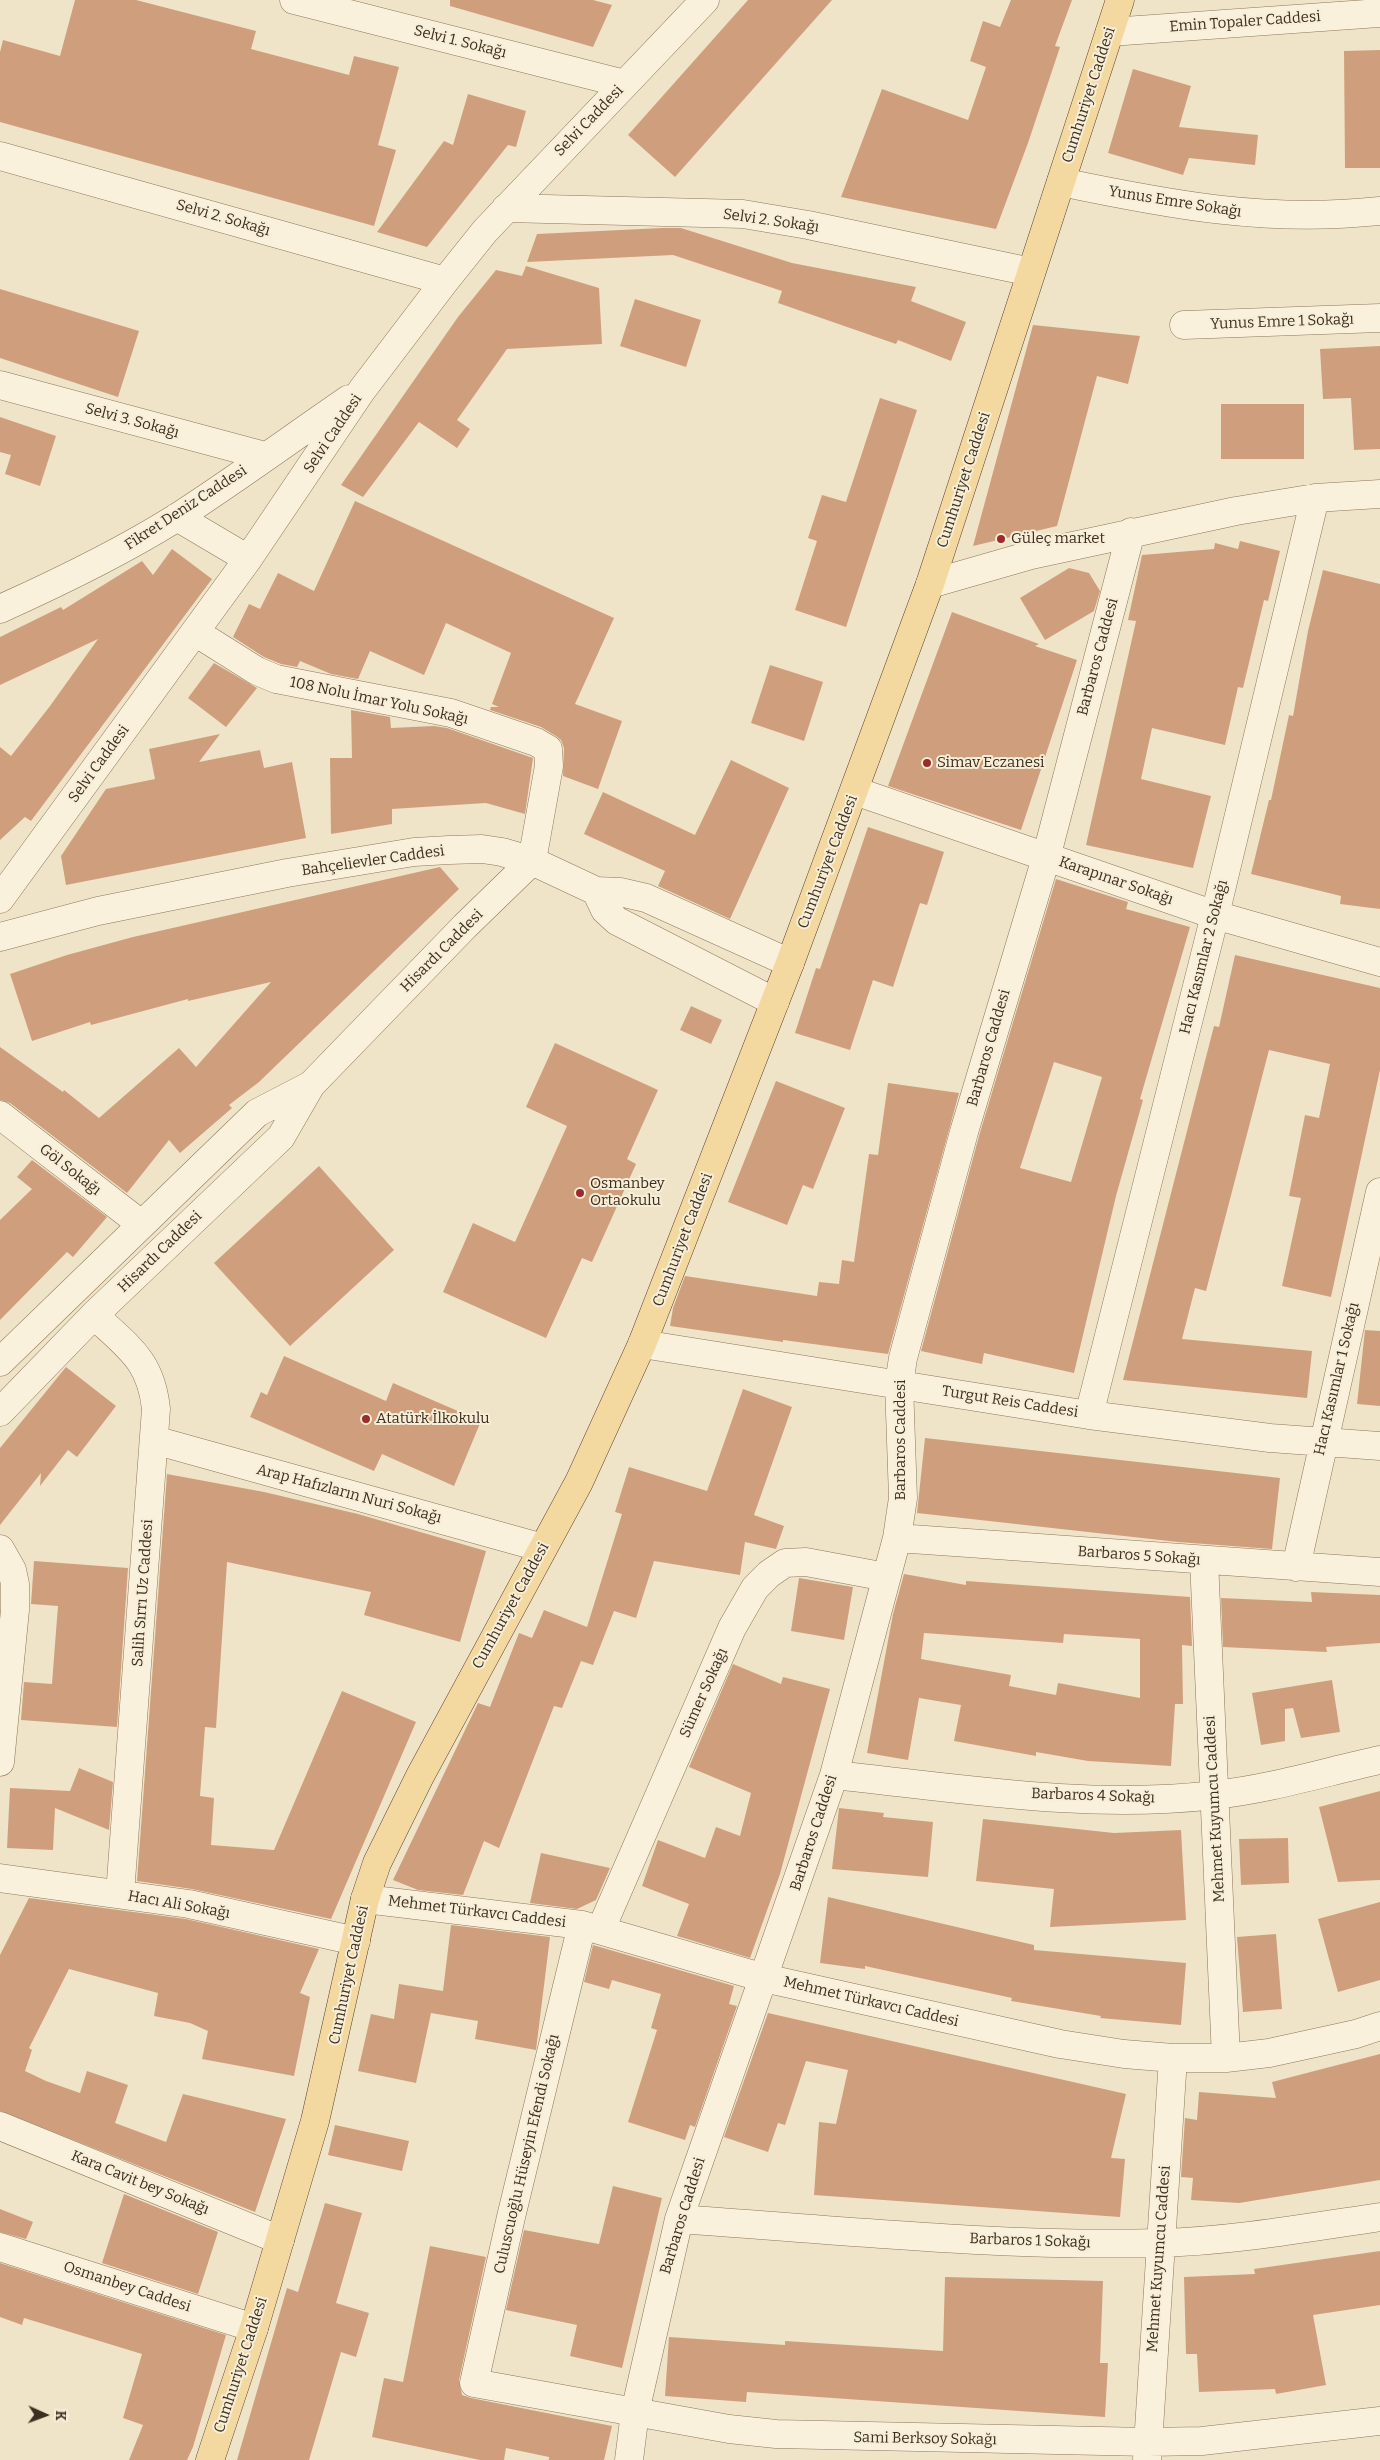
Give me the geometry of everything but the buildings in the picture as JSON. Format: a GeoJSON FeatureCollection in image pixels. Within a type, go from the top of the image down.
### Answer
{"type":"FeatureCollection","features":[{"type":"Feature","properties":{"kind":"main road","name":"Cumhuriyet Caddesi"},"geometry":{"type":"LineString","coordinates":[[210,2460],[254,2328],[315,2121],[365,1899],[377,1863],[420,1776],[579,1482],[642,1344],[790,963],[930,584],[1120,0]]}},
{"type":"Feature","properties":{"kind":"street","name":"Selvi 1. Sokağı"},"geometry":{"type":"LineString","coordinates":[[294,0],[625,84]]}},
{"type":"Feature","properties":{"kind":"street","name":"Selvi Caddesi"},"geometry":{"type":"LineString","coordinates":[[0,899],[248,559],[362,390],[446,281],[506,208],[705,0]]}},
{"type":"Feature","properties":{"kind":"street","name":"Emin Topaler Caddesi"},"geometry":{"type":"LineString","coordinates":[[1110,32],[1380,13]]}},
{"type":"Feature","properties":{"kind":"street","name":"Selvi 2. Sokağı"},"geometry":{"type":"LineString","coordinates":[[0,156],[446,281]]}},
{"type":"Feature","properties":{"kind":"street","name":"Yunus Emre Sokağı"},"geometry":{"type":"LineString","coordinates":[[1061,182],[1192,208],[1259,214],[1312,215],[1380,210]]}},
{"type":"Feature","properties":{"kind":"street","name":"Selvi 2. Sokağı"},"geometry":{"type":"LineString","coordinates":[[506,208],[743,214],[808,225],[1031,272]]}},
{"type":"Feature","properties":{"kind":"street","name":"Yunus Emre 1 Sokağı"},"geometry":{"type":"LineString","coordinates":[[1184,324],[1380,318]]}},
{"type":"Feature","properties":{"kind":"street","name":"Selvi 3. Sokağı"},"geometry":{"type":"LineString","coordinates":[[0,385],[265,456]]}},
{"type":"Feature","properties":{"kind":"street","name":"Fikret Deniz Caddesi"},"geometry":{"type":"LineString","coordinates":[[0,609],[60,582],[132,544],[177,517],[362,390]]}},
{"type":"Feature","properties":{"kind":"street"},"geometry":{"type":"LineString","coordinates":[[930,584],[1032,555],[1131,532],[1236,511],[1315,498],[1380,494]]}},
{"type":"Feature","properties":{"kind":"street","name":"Hacı Kasımlar 2 Sokağı"},"geometry":{"type":"LineString","coordinates":[[1089,1415],[1215,915],[1315,498]]}},
{"type":"Feature","properties":{"kind":"street"},"geometry":{"type":"LineString","coordinates":[[177,517],[248,559]]}},
{"type":"Feature","properties":{"kind":"street","name":"Barbaros Caddesi"},"geometry":{"type":"LineString","coordinates":[[629,2460],[635,2412],[679,2219],[834,1775],[897,1538],[903,1498],[899,1384],[904,1358],[964,1132],[1046,858],[1131,532]]}},
{"type":"Feature","properties":{"kind":"street","name":"108 Nolu İmar Yolu Sokağı"},"geometry":{"type":"LineString","coordinates":[[194,632],[257,671],[276,679],[451,713],[536,742],[548,749],[550,766],[532,861]]}},
{"type":"Feature","properties":{"kind":"street","name":"Karapınar Sokağı"},"geometry":{"type":"LineString","coordinates":[[855,791],[1215,915],[1380,962]]}},
{"type":"Feature","properties":{"kind":"street","name":"Bahçelievler Caddesi"},"geometry":{"type":"LineString","coordinates":[[0,937],[88,913],[287,873],[414,852],[482,849],[532,861],[596,891],[620,892],[646,898],[790,963]]}},
{"type":"Feature","properties":{"kind":"street","name":"Hisardı Caddesi"},"geometry":{"type":"LineString","coordinates":[[0,1412],[94,1315],[281,1137],[311,1085],[465,926],[532,861]]}},
{"type":"Feature","properties":{"kind":"street"},"geometry":{"type":"LineString","coordinates":[[596,891],[605,910],[617,921],[775,1002]]}},
{"type":"Feature","properties":{"kind":"street","name":"Hisardı Caddesi"},"geometry":{"type":"LineString","coordinates":[[0,1362],[140,1224],[257,1113],[311,1085]]}},
{"type":"Feature","properties":{"kind":"street","name":"Göl Sokağı"},"geometry":{"type":"LineString","coordinates":[[0,1115],[140,1224]]}},
{"type":"Feature","properties":{"kind":"street","name":"Hacı Kasımlar 1 Sokağı"},"geometry":{"type":"LineString","coordinates":[[1296,1567],[1322,1443],[1380,1192]]}},
{"type":"Feature","properties":{"kind":"street","name":"Salih Sırrı Uz Caddesi"},"geometry":{"type":"LineString","coordinates":[[94,1315],[138,1356],[154,1386],[156,1409],[120,1894]]}},
{"type":"Feature","properties":{"kind":"street","name":"Turgut Reis Caddesi"},"geometry":{"type":"LineString","coordinates":[[642,1344],[1089,1415],[1322,1443],[1380,1446]]}},
{"type":"Feature","properties":{"kind":"street","name":"Arap Hafızların Nuri Sokağı"},"geometry":{"type":"LineString","coordinates":[[154,1440],[543,1548]]}},
{"type":"Feature","properties":{"kind":"street","name":"Barbaros 5 Sokağı"},"geometry":{"type":"LineString","coordinates":[[897,1538],[1380,1572]]}},
{"type":"Feature","properties":{"kind":"street"},"geometry":{"type":"LineString","coordinates":[[0,1550],[12,1570],[15,1584],[15,1610],[0,1762]]}},
{"type":"Feature","properties":{"kind":"street","name":"Mehmet Kuyumcu Caddesi"},"geometry":{"type":"LineString","coordinates":[[1204,1560],[1226,2058]]}},
{"type":"Feature","properties":{"kind":"street","name":"Sümer Sokağı"},"geometry":{"type":"LineString","coordinates":[[592,1927],[732,1628],[755,1588],[769,1574],[785,1563],[806,1562],[886,1577]]}},
{"type":"Feature","properties":{"kind":"street","name":"Barbaros 4 Sokağı"},"geometry":{"type":"LineString","coordinates":[[834,1775],[1066,1798],[1118,1800],[1214,1795],[1249,1790],[1380,1760]]}},
{"type":"Feature","properties":{"kind":"street","name":"Hacı Ali Sokağı"},"geometry":{"type":"LineString","coordinates":[[0,1878],[189,1904],[356,1941]]}},
{"type":"Feature","properties":{"kind":"street","name":"Mehmet Türkavcı Caddesi"},"geometry":{"type":"LineString","coordinates":[[365,1899],[592,1927],[764,1978],[1060,2044],[1124,2054],[1173,2058],[1226,2058],[1302,2047],[1380,2026]]}},
{"type":"Feature","properties":{"kind":"street","name":"Culuscuoğlu Hüseyin Efendi Sokağı"},"geometry":{"type":"LineString","coordinates":[[474,2383],[511,2217],[592,1927]]}},
{"type":"Feature","properties":{"kind":"street","name":"Mehmet Kuyumcu Caddesi"},"geometry":{"type":"LineString","coordinates":[[1148,2451],[1173,2058]]}},
{"type":"Feature","properties":{"kind":"street","name":"Kara Cavit bey Sokağı"},"geometry":{"type":"LineString","coordinates":[[0,2126],[280,2240]]}},
{"type":"Feature","properties":{"kind":"street","name":"Barbaros 1 Sokağı"},"geometry":{"type":"LineString","coordinates":[[679,2219],[945,2238],[1160,2243],[1249,2237],[1380,2218]]}},
{"type":"Feature","properties":{"kind":"street","name":"Osmanbey Caddesi"},"geometry":{"type":"LineString","coordinates":[[0,2247],[254,2328]]}},
{"type":"Feature","properties":{"kind":"street","name":"Sami Berksoy Sokağı"},"geometry":{"type":"LineString","coordinates":[[474,2383],[729,2429],[808,2448],[1148,2451],[1202,2440],[1380,2421]]}},
{"type":"Feature","properties":{"kind":"place","name":"Güleç market"},"geometry":{"type":"Point","coordinates":[1001,539]}},
{"type":"Feature","properties":{"kind":"place","name":"Simav Eczanesi"},"geometry":{"type":"Point","coordinates":[927,763]}},
{"type":"Feature","properties":{"kind":"place","name":"Osmanbey Ortaokulu"},"geometry":{"type":"Point","coordinates":[580,1193]}},
{"type":"Feature","properties":{"kind":"place","name":"Atatürk İlkokulu"},"geometry":{"type":"Point","coordinates":[366,1419]}}]}
